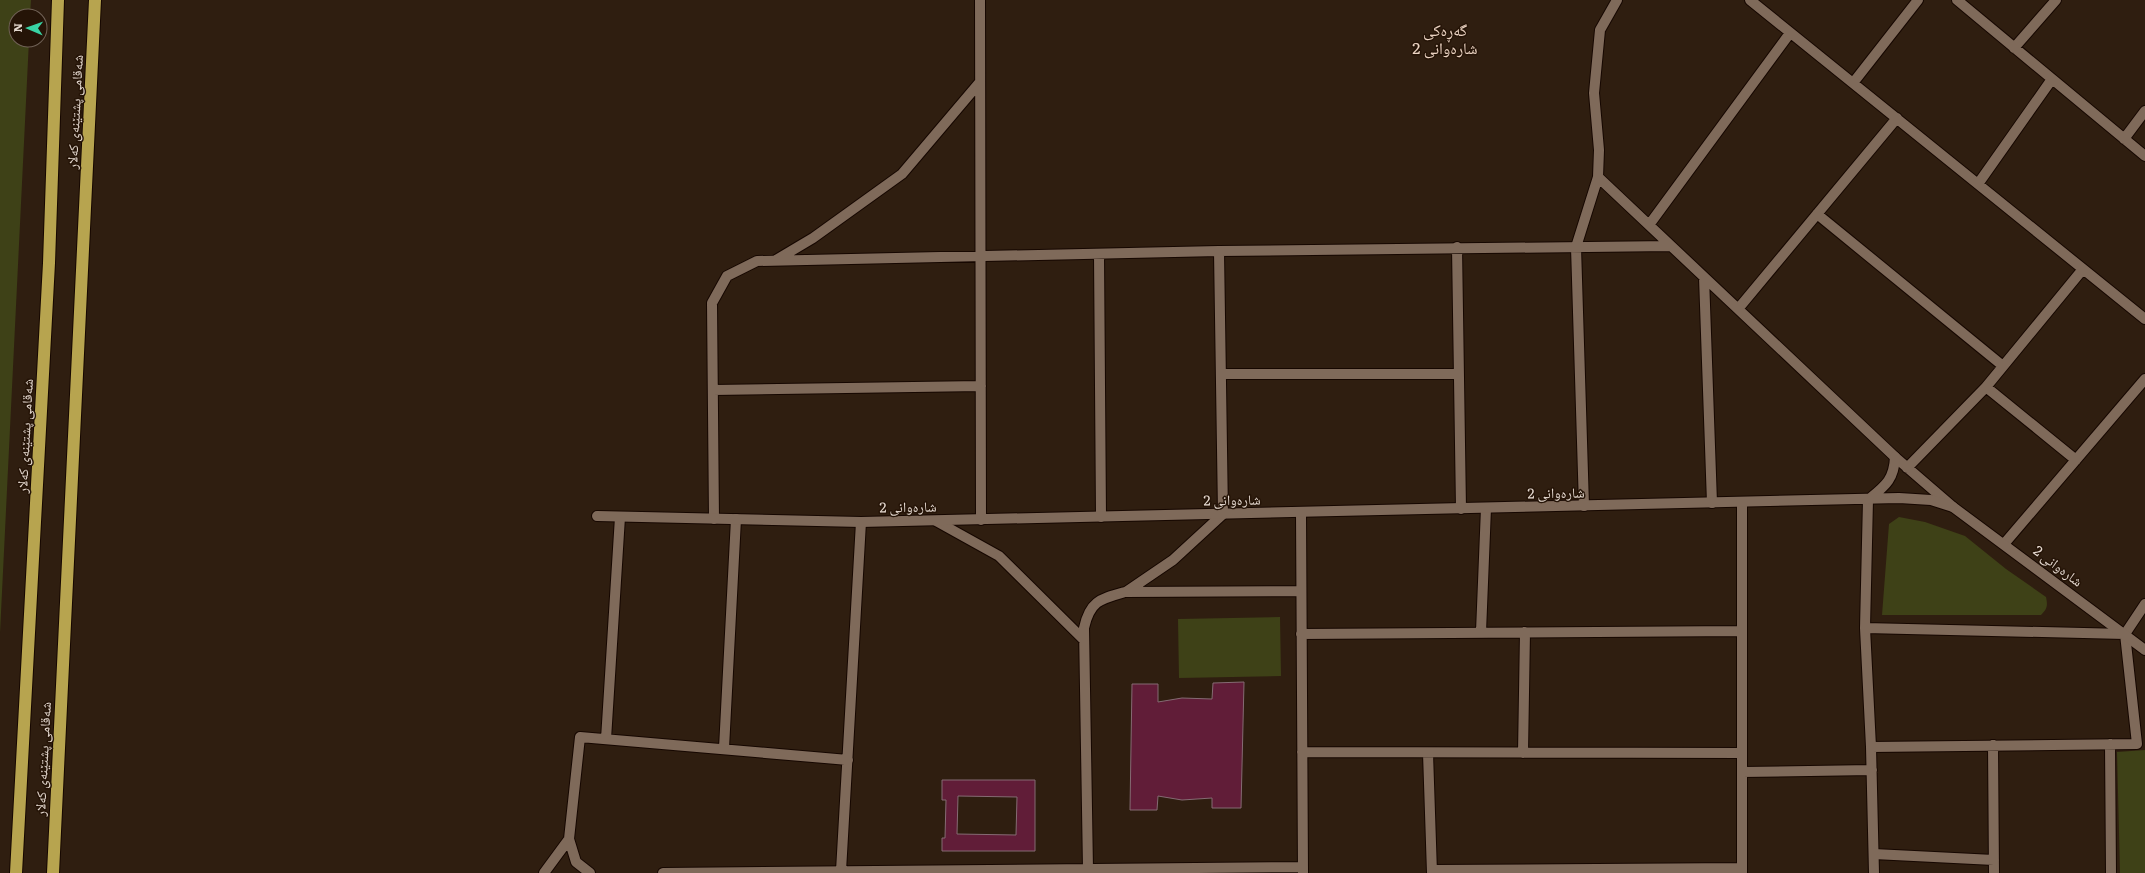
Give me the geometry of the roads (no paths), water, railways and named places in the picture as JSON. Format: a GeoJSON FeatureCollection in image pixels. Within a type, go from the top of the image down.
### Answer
{"type":"FeatureCollection","features":[{"type":"Feature","properties":{"kind":"highway","name":"شەقامی پشتێنەی کەلار"},"geometry":{"type":"LineString","coordinates":[[16,873],[50,263],[58,0]]}},
{"type":"Feature","properties":{"kind":"highway","name":"شەقامی پشتێنەی کەلار"},"geometry":{"type":"LineString","coordinates":[[53,873],[95,0]]}},
{"type":"Feature","properties":{"kind":"street"},"geometry":{"type":"LineString","coordinates":[[980,0],[981,520]]}},
{"type":"Feature","properties":{"kind":"street"},"geometry":{"type":"LineString","coordinates":[[1584,506],[1576,247],[1598,177],[1599,150],[1594,93],[1600,30],[1617,0]]}},
{"type":"Feature","properties":{"kind":"street"},"geometry":{"type":"LineString","coordinates":[[1750,0],[2145,319]]}},
{"type":"Feature","properties":{"kind":"street"},"geometry":{"type":"LineString","coordinates":[[1853,83],[1918,0]]}},
{"type":"Feature","properties":{"kind":"street"},"geometry":{"type":"LineString","coordinates":[[1957,0],[2145,156]]}},
{"type":"Feature","properties":{"kind":"street"},"geometry":{"type":"LineString","coordinates":[[2014,48],[2056,0]]}},
{"type":"Feature","properties":{"kind":"street"},"geometry":{"type":"LineString","coordinates":[[1649,225],[1790,33]]}},
{"type":"Feature","properties":{"kind":"street"},"geometry":{"type":"LineString","coordinates":[[1978,184],[2052,79]]}},
{"type":"Feature","properties":{"kind":"street"},"geometry":{"type":"LineString","coordinates":[[775,261],[812,238],[902,174],[980,82]]}},
{"type":"Feature","properties":{"kind":"street"},"geometry":{"type":"LineString","coordinates":[[2124,139],[2145,111]]}},
{"type":"Feature","properties":{"kind":"street"},"geometry":{"type":"LineString","coordinates":[[1738,309],[1897,118]]}},
{"type":"Feature","properties":{"kind":"street"},"geometry":{"type":"LineString","coordinates":[[1598,177],[1895,457],[1953,507]]}},
{"type":"Feature","properties":{"kind":"street"},"geometry":{"type":"LineString","coordinates":[[1817,214],[2003,366]]}},
{"type":"Feature","properties":{"kind":"street"},"geometry":{"type":"LineString","coordinates":[[714,519],[712,303],[727,276],[757,261],[1457,247],[1671,246]]}},
{"type":"Feature","properties":{"kind":"street"},"geometry":{"type":"LineString","coordinates":[[1457,247],[1461,509]]}},
{"type":"Feature","properties":{"kind":"street"},"geometry":{"type":"LineString","coordinates":[[1125,592],[1173,560],[1223,514],[1219,251]]}},
{"type":"Feature","properties":{"kind":"street"},"geometry":{"type":"LineString","coordinates":[[1099,254],[1101,517]]}},
{"type":"Feature","properties":{"kind":"street"},"geometry":{"type":"LineString","coordinates":[[1907,468],[1986,387],[2083,269]]}},
{"type":"Feature","properties":{"kind":"street"},"geometry":{"type":"LineString","coordinates":[[1704,277],[1712,503]]}},
{"type":"Feature","properties":{"kind":"street"},"geometry":{"type":"LineString","coordinates":[[1221,374],[1459,374]]}},
{"type":"Feature","properties":{"kind":"street"},"geometry":{"type":"LineString","coordinates":[[2004,544],[2145,379]]}},
{"type":"Feature","properties":{"kind":"street"},"geometry":{"type":"LineString","coordinates":[[713,390],[981,386]]}},
{"type":"Feature","properties":{"kind":"street"},"geometry":{"type":"LineString","coordinates":[[1986,387],[2076,460]]}},
{"type":"Feature","properties":{"kind":"street"},"geometry":{"type":"LineString","coordinates":[[1874,873],[1872,770],[1865,628],[1868,500],[1887,484],[1894,471],[1895,457]]}},
{"type":"Feature","properties":{"kind":"street","name":"شارەوانی 2"},"geometry":{"type":"LineString","coordinates":[[597,516],[861,522],[1742,503],[1900,498],[1931,500],[1953,507],[2145,650]]}},
{"type":"Feature","properties":{"kind":"street"},"geometry":{"type":"LineString","coordinates":[[1428,752],[1432,872],[1742,870],[1742,503]]}},
{"type":"Feature","properties":{"kind":"street"},"geometry":{"type":"LineString","coordinates":[[1481,632],[1486,508]]}},
{"type":"Feature","properties":{"kind":"street"},"geometry":{"type":"LineString","coordinates":[[663,873],[1030,871],[1088,869],[1303,870],[1300,591],[1301,513]]}},
{"type":"Feature","properties":{"kind":"street"},"geometry":{"type":"LineString","coordinates":[[606,739],[620,517]]}},
{"type":"Feature","properties":{"kind":"street"},"geometry":{"type":"LineString","coordinates":[[724,748],[736,519]]}},
{"type":"Feature","properties":{"kind":"street"},"geometry":{"type":"LineString","coordinates":[[936,520],[999,556],[1084,640]]}},
{"type":"Feature","properties":{"kind":"street"},"geometry":{"type":"LineString","coordinates":[[842,871],[861,522]]}},
{"type":"Feature","properties":{"kind":"street"},"geometry":{"type":"LineString","coordinates":[[1088,869],[1084,628],[1088,611],[1103,598],[1125,592],[1300,591]]}},
{"type":"Feature","properties":{"kind":"street"},"geometry":{"type":"LineString","coordinates":[[1871,747],[2137,744],[2125,634],[2145,604]]}},
{"type":"Feature","properties":{"kind":"street"},"geometry":{"type":"LineString","coordinates":[[1865,628],[2125,634]]}},
{"type":"Feature","properties":{"kind":"street"},"geometry":{"type":"LineString","coordinates":[[1301,634],[1742,631]]}},
{"type":"Feature","properties":{"kind":"street"},"geometry":{"type":"LineString","coordinates":[[1523,753],[1524,632]]}},
{"type":"Feature","properties":{"kind":"street"},"geometry":{"type":"LineString","coordinates":[[590,873],[576,862],[570,839],[580,737],[724,748],[848,760]]}},
{"type":"Feature","properties":{"kind":"street"},"geometry":{"type":"LineString","coordinates":[[2110,744],[2111,873]]}},
{"type":"Feature","properties":{"kind":"street"},"geometry":{"type":"LineString","coordinates":[[1992,745],[1994,873]]}},
{"type":"Feature","properties":{"kind":"street"},"geometry":{"type":"LineString","coordinates":[[1302,752],[1742,754]]}},
{"type":"Feature","properties":{"kind":"street"},"geometry":{"type":"LineString","coordinates":[[1742,772],[1872,770]]}},
{"type":"Feature","properties":{"kind":"street"},"geometry":{"type":"LineString","coordinates":[[544,873],[570,839]]}},
{"type":"Feature","properties":{"kind":"street"},"geometry":{"type":"LineString","coordinates":[[1874,854],[1994,860]]}},
{"type":"Feature","properties":{"kind":"district","name":"گەڕەکی شارەوانی 2"},"geometry":{"type":"Point","coordinates":[1445,39]}}]}
